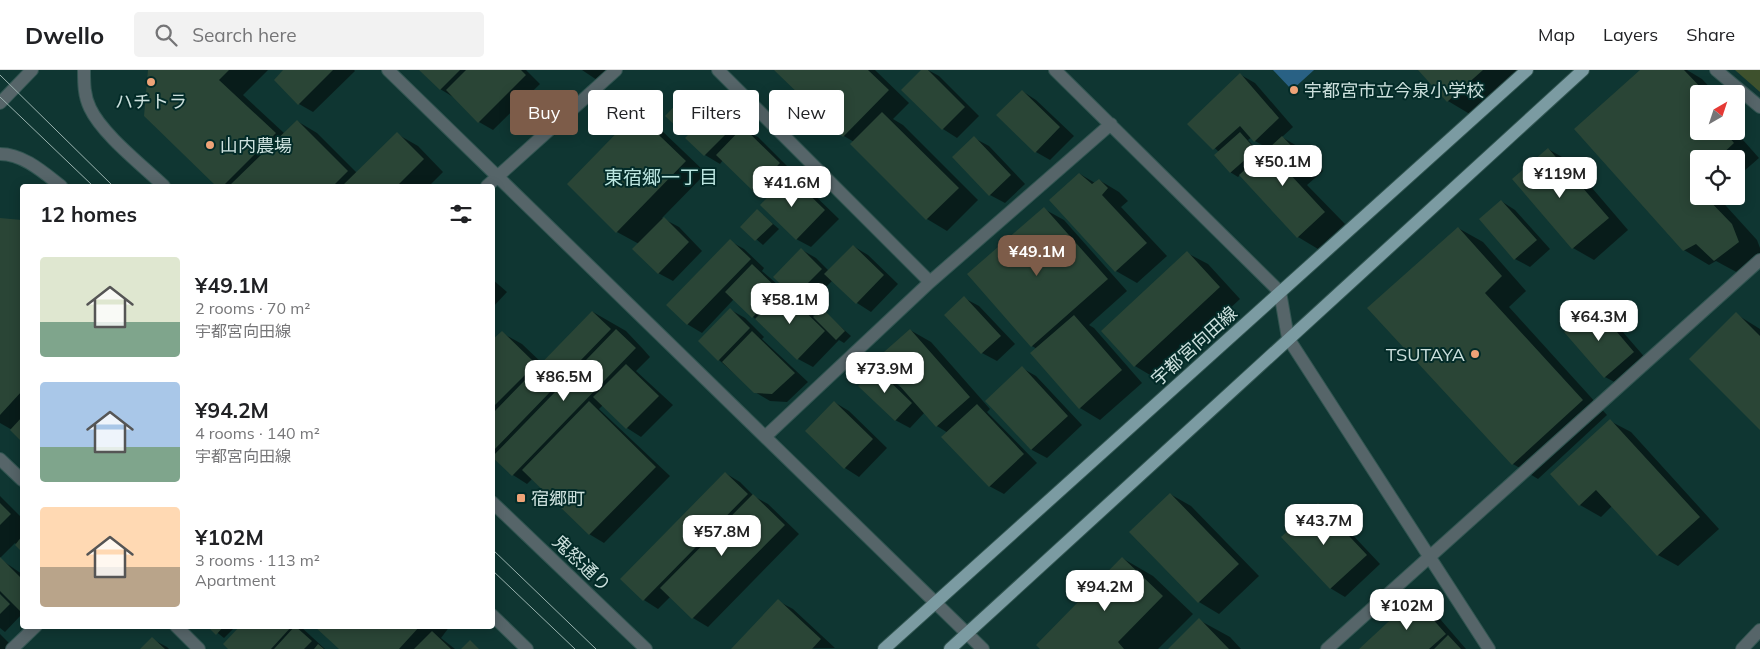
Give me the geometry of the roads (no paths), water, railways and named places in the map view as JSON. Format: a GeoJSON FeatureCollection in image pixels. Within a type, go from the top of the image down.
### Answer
{"type":"FeatureCollection","features":[{"type":"Feature","properties":{"kind":"main road","name":"宇都宮向田線"},"geometry":{"type":"LineString","coordinates":[[884,649],[1528,70]]}},
{"type":"Feature","properties":{"kind":"main road"},"geometry":{"type":"LineString","coordinates":[[950,649],[1583,70]]}},
{"type":"Feature","properties":{"kind":"street"},"geometry":{"type":"LineString","coordinates":[[0,103],[32,70]]}},
{"type":"Feature","properties":{"kind":"street"},"geometry":{"type":"LineString","coordinates":[[84,70],[84,87],[89,106],[97,121],[162,184]]}},
{"type":"Feature","properties":{"kind":"street"},"geometry":{"type":"LineString","coordinates":[[388,70],[937,602],[983,649]]}},
{"type":"Feature","properties":{"kind":"street"},"geometry":{"type":"LineString","coordinates":[[489,184],[616,70]]}},
{"type":"Feature","properties":{"kind":"street"},"geometry":{"type":"LineString","coordinates":[[718,70],[930,282]]}},
{"type":"Feature","properties":{"kind":"street"},"geometry":{"type":"LineString","coordinates":[[1055,70],[1280,292],[1288,338],[1489,649]]}},
{"type":"Feature","properties":{"kind":"street"},"geometry":{"type":"LineString","coordinates":[[1716,70],[1760,107]]}},
{"type":"Feature","properties":{"kind":"street"},"geometry":{"type":"LineString","coordinates":[[766,436],[930,282],[1111,124]]}},
{"type":"Feature","properties":{"kind":"street"},"geometry":{"type":"LineString","coordinates":[[0,154],[19,158],[37,167],[58,184]]}},
{"type":"Feature","properties":{"kind":"street"},"geometry":{"type":"LineString","coordinates":[[1328,649],[1760,260]]}},
{"type":"Feature","properties":{"kind":"street"},"geometry":{"type":"LineString","coordinates":[[0,459],[20,478]]}},
{"type":"Feature","properties":{"kind":"street","name":"鬼怒通り"},"geometry":{"type":"LineString","coordinates":[[495,505],[646,649]]}},
{"type":"Feature","properties":{"kind":"street"},"geometry":{"type":"LineString","coordinates":[[495,618],[528,649]]}},
{"type":"Feature","properties":{"kind":"street"},"geometry":{"type":"LineString","coordinates":[[12,649],[33,629]]}},
{"type":"Feature","properties":{"kind":"street"},"geometry":{"type":"LineString","coordinates":[[179,629],[199,649]]}},
{"type":"Feature","properties":{"kind":"street"},"geometry":{"type":"LineString","coordinates":[[1742,649],[1760,630]]}},
{"type":"Feature","properties":{"kind":"water"},"geometry":{"type":"Polygon","coordinates":[[[1273,70],[1314,70],[1292,90],[1273,70]]]}},
{"type":"Feature","properties":{"kind":"tram line"},"geometry":{"type":"LineString","coordinates":[[0,75],[111,184]]}},
{"type":"Feature","properties":{"kind":"tram line"},"geometry":{"type":"LineString","coordinates":[[0,97],[91,184]]}},
{"type":"Feature","properties":{"kind":"tram line"},"geometry":{"type":"LineString","coordinates":[[495,552],[596,649]]}},
{"type":"Feature","properties":{"kind":"tram line"},"geometry":{"type":"LineString","coordinates":[[495,573],[575,649]]}},
{"type":"Feature","properties":{"kind":"place","name":"ハチトラ"},"geometry":{"type":"Point","coordinates":[151,82]}},
{"type":"Feature","properties":{"kind":"place","name":"宇都宮市立今泉小学校"},"geometry":{"type":"Point","coordinates":[1294,90]}},
{"type":"Feature","properties":{"kind":"place","name":"山内農場"},"geometry":{"type":"Point","coordinates":[210,145]}},
{"type":"Feature","properties":{"kind":"place","name":"TSUTAYA"},"geometry":{"type":"Point","coordinates":[1475,354]}},
{"type":"Feature","properties":{"kind":"place","name":"宿郷町"},"geometry":{"type":"Point","coordinates":[521,498]}},
{"type":"Feature","properties":{"kind":"district","name":"東宿郷一丁目"},"geometry":{"type":"Point","coordinates":[661,177]}}]}
